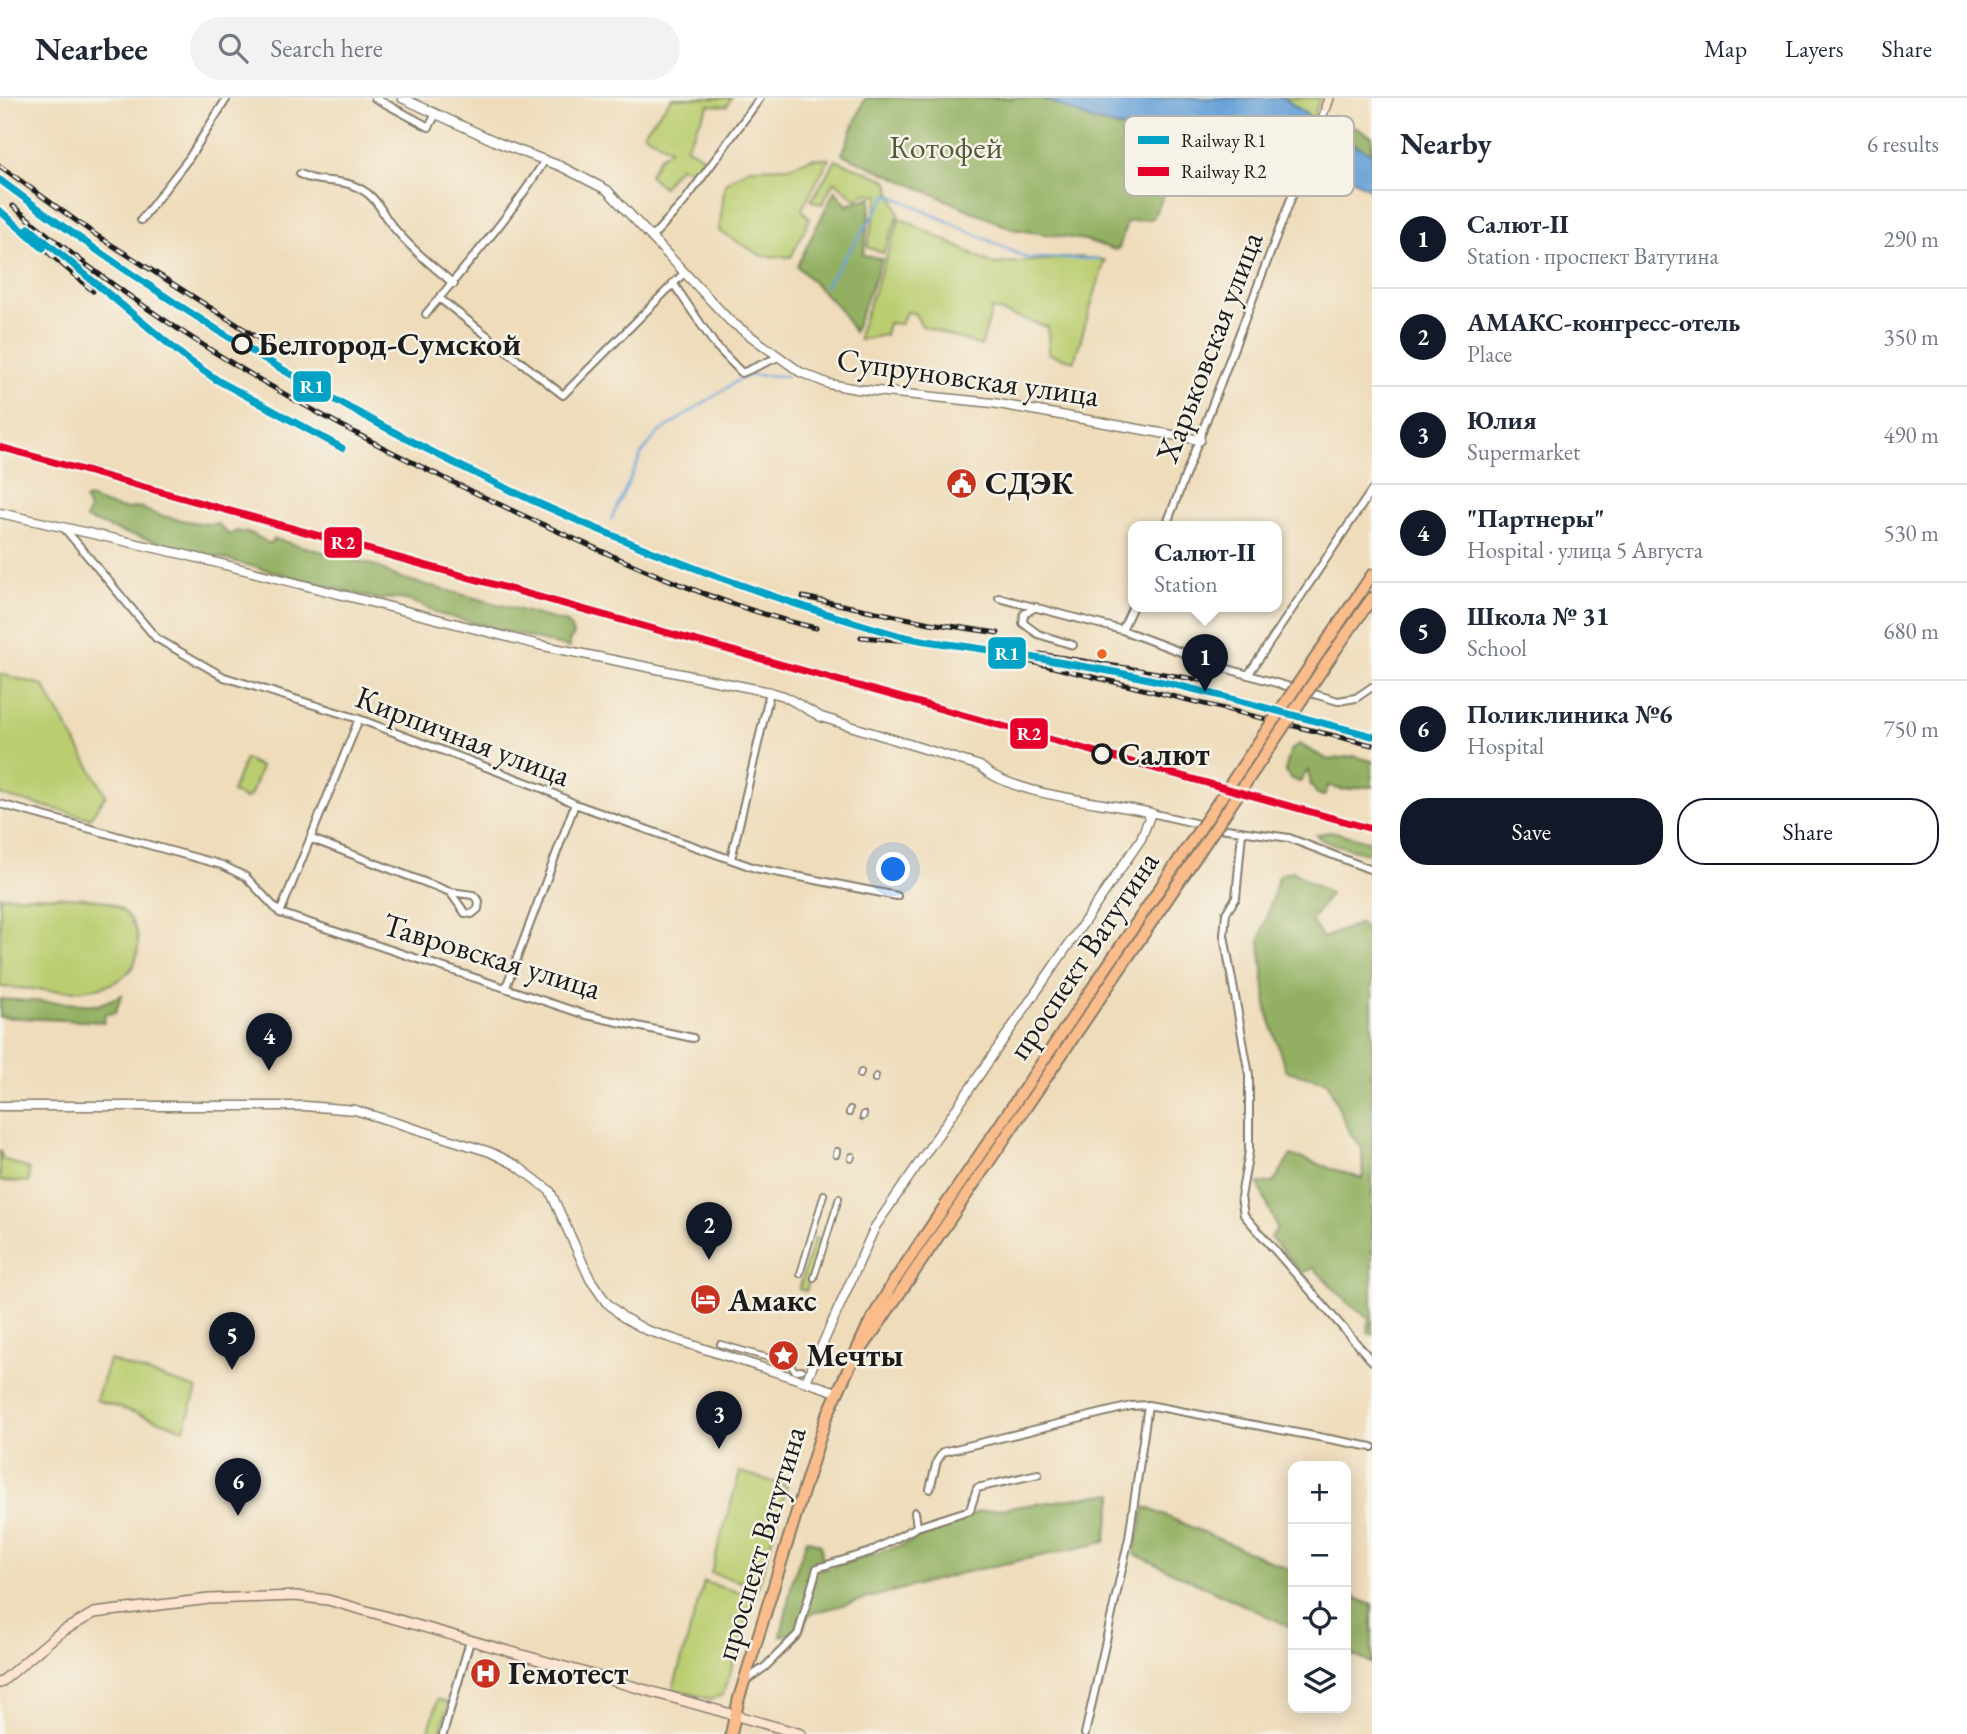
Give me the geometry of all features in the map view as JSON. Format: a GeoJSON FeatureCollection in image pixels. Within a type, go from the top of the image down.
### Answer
{"type":"FeatureCollection","features":[{"type":"Feature","properties":{"kind":"main road","name":"проспект Ватутина"},"geometry":{"type":"LineString","coordinates":[[731,1734],[734,1714],[805,1481],[837,1392],[893,1283],[1372,575]]}},
{"type":"Feature","properties":{"kind":"main road","name":"проспект Ватутина"},"geometry":{"type":"LineString","coordinates":[[847,1370],[1372,598]]}},
{"type":"Feature","properties":{"kind":"main road"},"geometry":{"type":"LineString","coordinates":[[0,1683],[58,1634],[93,1613],[209,1599],[296,1595],[328,1600],[801,1734]]}},
{"type":"Feature","properties":{"kind":"street"},"geometry":{"type":"LineString","coordinates":[[142,220],[189,158],[228,98]]}},
{"type":"Feature","properties":{"kind":"street"},"geometry":{"type":"LineString","coordinates":[[375,98],[429,127],[436,114]]}},
{"type":"Feature","properties":{"kind":"street","name":"Супруновская улица"},"geometry":{"type":"LineString","coordinates":[[402,98],[607,190],[730,321],[776,358],[829,384],[993,403],[1200,440]]}},
{"type":"Feature","properties":{"kind":"street"},"geometry":{"type":"LineString","coordinates":[[651,238],[684,202],[760,98]]}},
{"type":"Feature","properties":{"kind":"street"},"geometry":{"type":"LineString","coordinates":[[425,314],[454,284],[530,185],[545,160]]}},
{"type":"Feature","properties":{"kind":"street"},"geometry":{"type":"LineString","coordinates":[[300,173],[310,179],[342,180],[366,192],[384,208],[388,220],[429,264],[454,284]]}},
{"type":"Feature","properties":{"kind":"street","name":"Харьковская улица"},"geometry":{"type":"LineString","coordinates":[[1168,521],[1292,196]]}},
{"type":"Feature","properties":{"kind":"street"},"geometry":{"type":"LineString","coordinates":[[439,298],[563,395],[684,273]]}},
{"type":"Feature","properties":{"kind":"street"},"geometry":{"type":"LineString","coordinates":[[673,283],[715,345],[741,373],[776,358]]}},
{"type":"Feature","properties":{"kind":"street"},"geometry":{"type":"LineString","coordinates":[[1248,676],[1372,490]]}},
{"type":"Feature","properties":{"kind":"street"},"geometry":{"type":"LineString","coordinates":[[0,513],[186,555],[539,645],[770,692],[784,696],[821,717],[979,766],[991,776],[1055,796],[1242,832],[1289,838],[1372,870]]}},
{"type":"Feature","properties":{"kind":"street","name":"Кирпичная улица"},"geometry":{"type":"LineString","coordinates":[[65,529],[156,638],[224,677],[359,719],[544,789],[575,804],[755,868],[897,896]]}},
{"type":"Feature","properties":{"kind":"street"},"geometry":{"type":"LineString","coordinates":[[999,598],[1122,630],[1248,676],[1338,701],[1356,698],[1372,687]]}},
{"type":"Feature","properties":{"kind":"street"},"geometry":{"type":"LineString","coordinates":[[1037,607],[1024,614],[1023,623],[1038,634],[1073,645]]}},
{"type":"Feature","properties":{"kind":"street"},"geometry":{"type":"LineString","coordinates":[[1122,630],[1130,612]]}},
{"type":"Feature","properties":{"kind":"street"},"geometry":{"type":"LineString","coordinates":[[731,859],[770,692]]}},
{"type":"Feature","properties":{"kind":"street"},"geometry":{"type":"LineString","coordinates":[[0,804],[222,866],[246,877],[280,913],[359,719]]}},
{"type":"Feature","properties":{"kind":"street"},"geometry":{"type":"LineString","coordinates":[[506,987],[575,804]]}},
{"type":"Feature","properties":{"kind":"street"},"geometry":{"type":"LineString","coordinates":[[806,1381],[875,1227],[1142,838],[1151,813]]}},
{"type":"Feature","properties":{"kind":"street"},"geometry":{"type":"LineString","coordinates":[[1242,832],[1236,898],[1226,913],[1224,934],[1249,1075],[1249,1151],[1241,1196],[1244,1215],[1372,1361]]}},
{"type":"Feature","properties":{"kind":"street"},"geometry":{"type":"LineString","coordinates":[[312,839],[450,892],[473,895],[479,901],[478,909],[472,914],[465,913],[450,892]]}},
{"type":"Feature","properties":{"kind":"street","name":"Тавровская улица"},"geometry":{"type":"LineString","coordinates":[[280,913],[586,1015],[693,1038]]}},
{"type":"Feature","properties":{"kind":"street"},"geometry":{"type":"LineString","coordinates":[[0,1106],[305,1106],[355,1110],[489,1153],[516,1165],[550,1191],[590,1279],[606,1302],[623,1317],[646,1330],[837,1392]]}},
{"type":"Feature","properties":{"kind":"street"},"geometry":{"type":"LineString","coordinates":[[800,1274],[824,1194]]}},
{"type":"Feature","properties":{"kind":"street"},"geometry":{"type":"LineString","coordinates":[[814,1278],[839,1198]]}},
{"type":"Feature","properties":{"kind":"street"},"geometry":{"type":"LineString","coordinates":[[720,1344],[791,1361],[795,1372],[802,1370]]}},
{"type":"Feature","properties":{"kind":"street"},"geometry":{"type":"LineString","coordinates":[[1085,1734],[1129,1538],[1148,1405]]}},
{"type":"Feature","properties":{"kind":"street"},"geometry":{"type":"LineString","coordinates":[[930,1489],[937,1461],[943,1452],[1131,1406],[1148,1405],[1372,1447]]}},
{"type":"Feature","properties":{"kind":"street"},"geometry":{"type":"LineString","coordinates":[[745,1681],[765,1667],[798,1634],[817,1568],[870,1552],[917,1527],[970,1510],[976,1488],[1038,1474]]}},
{"type":"Feature","properties":{"kind":"street"},"geometry":{"type":"LineString","coordinates":[[915,1512],[917,1527]]}},
{"type":"Feature","properties":{"kind":"street"},"geometry":{"type":"LineString","coordinates":[[443,1734],[470,1640]]}},
{"type":"Feature","properties":{"kind":"green space"},"geometry":{"type":"Polygon","coordinates":[[[672,98],[731,98],[727,106],[709,105],[686,147],[706,159],[695,171],[679,167],[663,187],[649,175],[659,158],[670,149],[643,133],[672,98]]]}},
{"type":"Feature","properties":{"kind":"green space","name":"Котофей"},"geometry":{"type":"Polygon","coordinates":[[[865,98],[1042,98],[1124,124],[1124,196],[1163,196],[1153,218],[1127,222],[1119,248],[1115,250],[1085,240],[1012,229],[842,154],[865,98]]]}},
{"type":"Feature","properties":{"kind":"green space"},"geometry":{"type":"Polygon","coordinates":[[[1284,98],[1320,98],[1314,116],[1309,116],[1284,98]]]}},
{"type":"Feature","properties":{"kind":"green space"},"geometry":{"type":"Polygon","coordinates":[[[1354,127],[1372,136],[1372,154],[1354,144],[1354,127]]]}},
{"type":"Feature","properties":{"kind":"green space"},"geometry":{"type":"Polygon","coordinates":[[[813,158],[829,159],[802,209],[810,219],[791,257],[762,256],[719,231],[725,183],[750,168],[789,167],[813,158]]]}},
{"type":"Feature","properties":{"kind":"green space"},"geometry":{"type":"Polygon","coordinates":[[[836,160],[887,180],[899,214],[883,253],[867,247],[879,195],[865,193],[857,200],[834,181],[822,204],[811,201],[836,160]]]}},
{"type":"Feature","properties":{"kind":"green space"},"geometry":{"type":"Polygon","coordinates":[[[835,190],[847,205],[872,197],[863,255],[882,259],[854,332],[838,307],[797,266],[835,190]]]}},
{"type":"Feature","properties":{"kind":"green space"},"geometry":{"type":"Polygon","coordinates":[[[900,218],[993,264],[1080,257],[1105,260],[1074,361],[1049,354],[1048,327],[992,309],[981,346],[922,326],[914,313],[906,312],[901,324],[888,323],[885,335],[859,340],[859,333],[900,218]]]}},
{"type":"Feature","properties":{"kind":"green space"},"geometry":{"type":"Polygon","coordinates":[[[88,498],[120,508],[140,507],[155,514],[218,524],[229,535],[236,531],[253,534],[270,544],[274,539],[376,566],[397,577],[568,623],[574,635],[569,641],[570,648],[439,614],[411,601],[381,600],[121,532],[86,519],[89,510],[85,500],[88,498]]]}},
{"type":"Feature","properties":{"kind":"green space"},"geometry":{"type":"Polygon","coordinates":[[[0,674],[43,685],[106,795],[90,818],[0,795],[0,674]]]}},
{"type":"Feature","properties":{"kind":"green space"},"geometry":{"type":"Polygon","coordinates":[[[1299,744],[1328,760],[1354,756],[1372,761],[1372,787],[1345,790],[1329,785],[1324,796],[1317,794],[1311,785],[1308,770],[1300,782],[1291,779],[1285,771],[1290,751],[1299,744]]]}},
{"type":"Feature","properties":{"kind":"green space"},"geometry":{"type":"Polygon","coordinates":[[[245,759],[261,767],[250,796],[245,799],[232,792],[245,759]]]}},
{"type":"Feature","properties":{"kind":"green space"},"geometry":{"type":"Polygon","coordinates":[[[1331,831],[1372,842],[1372,855],[1324,841],[1316,835],[1331,831]]]}},
{"type":"Feature","properties":{"kind":"green space"},"geometry":{"type":"Polygon","coordinates":[[[1292,871],[1330,894],[1311,921],[1323,938],[1360,923],[1372,937],[1372,1335],[1368,1333],[1369,1318],[1350,1305],[1314,1268],[1302,1273],[1271,1238],[1277,1228],[1258,1183],[1273,1183],[1291,1155],[1363,1179],[1362,1149],[1349,1132],[1327,1081],[1286,1071],[1267,1011],[1260,940],[1279,875],[1292,871]]]}},
{"type":"Feature","properties":{"kind":"green space"},"geometry":{"type":"Polygon","coordinates":[[[0,896],[74,897],[112,904],[127,915],[136,930],[138,942],[135,963],[123,977],[106,986],[86,990],[0,987],[0,896]]]}},
{"type":"Feature","properties":{"kind":"green space"},"geometry":{"type":"Polygon","coordinates":[[[122,995],[115,1013],[105,1014],[104,1022],[0,1017],[0,999],[98,1005],[122,995]]]}},
{"type":"Feature","properties":{"kind":"green space"},"geometry":{"type":"Polygon","coordinates":[[[0,1150],[3,1159],[29,1169],[29,1182],[0,1181],[0,1150]]]}},
{"type":"Feature","properties":{"kind":"green space"},"geometry":{"type":"Polygon","coordinates":[[[814,1238],[822,1241],[806,1291],[799,1289],[814,1238]]]}},
{"type":"Feature","properties":{"kind":"green space"},"geometry":{"type":"Polygon","coordinates":[[[109,1360],[197,1389],[184,1429],[96,1400],[109,1360]]]}},
{"type":"Feature","properties":{"kind":"green space"},"geometry":{"type":"Polygon","coordinates":[[[740,1472],[787,1486],[758,1587],[711,1573],[740,1472]]]}},
{"type":"Feature","properties":{"kind":"green space"},"geometry":{"type":"Polygon","coordinates":[[[1114,1493],[1105,1542],[962,1573],[809,1614],[802,1631],[781,1636],[793,1578],[807,1539],[821,1545],[823,1570],[902,1545],[978,1512],[1114,1493]]]}},
{"type":"Feature","properties":{"kind":"green space"},"geometry":{"type":"Polygon","coordinates":[[[1145,1507],[1288,1569],[1288,1626],[1134,1554],[1145,1507]]]}},
{"type":"Feature","properties":{"kind":"green space"},"geometry":{"type":"Polygon","coordinates":[[[704,1582],[755,1597],[723,1695],[710,1699],[673,1689],[704,1582]]]}},
{"type":"Feature","properties":{"kind":"green space"},"geometry":{"type":"Polygon","coordinates":[[[1351,1596],[1372,1605],[1372,1664],[1351,1654],[1351,1596]]]}},
{"type":"Feature","properties":{"kind":"green space"},"geometry":{"type":"Polygon","coordinates":[[[438,1699],[449,1703],[440,1734],[428,1734],[438,1699]]]}},
{"type":"Feature","properties":{"kind":"water"},"geometry":{"type":"Polygon","coordinates":[[[1042,98],[1284,98],[1309,116],[1124,116],[1124,128],[1094,121],[1042,98]]]}},
{"type":"Feature","properties":{"kind":"water"},"geometry":{"type":"Polygon","coordinates":[[[1354,144],[1372,154],[1372,191],[1354,180],[1354,144]]]}},
{"type":"Feature","properties":{"kind":"waterway"},"geometry":{"type":"LineString","coordinates":[[1354,155],[1372,166]]}},
{"type":"Feature","properties":{"kind":"waterway"},"geometry":{"type":"LineString","coordinates":[[825,286],[888,194],[1027,258],[1099,259]]}},
{"type":"Feature","properties":{"kind":"waterway"},"geometry":{"type":"LineString","coordinates":[[611,520],[642,453],[658,433],[740,379],[751,375],[787,376]]}},
{"type":"Feature","properties":{"kind":"railway"},"geometry":{"type":"LineString","coordinates":[[0,166],[93,233],[266,343]]}},
{"type":"Feature","properties":{"kind":"railway"},"geometry":{"type":"LineString","coordinates":[[13,206],[73,255],[136,301],[201,344],[335,422],[473,492],[644,569],[711,596],[816,628]]}},
{"type":"Feature","properties":{"kind":"railway"},"geometry":{"type":"LineString","coordinates":[[0,211],[93,291]]}},
{"type":"Feature","properties":{"kind":"railway"},"geometry":{"type":"LineString","coordinates":[[88,278],[217,380],[342,448]]}},
{"type":"Feature","properties":{"kind":"railway"},"geometry":{"type":"LineString","coordinates":[[803,597],[930,623],[998,633]]}},
{"type":"Feature","properties":{"kind":"railway"},"geometry":{"type":"LineString","coordinates":[[861,637],[946,644]]}},
{"type":"Feature","properties":{"kind":"railway"},"geometry":{"type":"LineString","coordinates":[[975,648],[1372,745]]}},
{"type":"Feature","properties":{"kind":"railway"},"geometry":{"type":"LineString","coordinates":[[1040,654],[1201,680]]}},
{"type":"Feature","properties":{"kind":"rail line","name":"R1"},"geometry":{"type":"LineString","coordinates":[[0,180],[103,255],[209,325],[318,390],[430,450],[543,505],[660,555],[779,598],[901,636],[1142,677],[1372,736]]}},
{"type":"Feature","properties":{"kind":"rail line","name":"R1"},"geometry":{"type":"LineString","coordinates":[[0,211],[43,248]]}},
{"type":"Feature","properties":{"kind":"rail line","name":"R1"},"geometry":{"type":"LineString","coordinates":[[29,228],[188,360],[217,380],[342,448]]}},
{"type":"Feature","properties":{"kind":"rail line","name":"R2"},"geometry":{"type":"LineString","coordinates":[[0,447],[1372,829]]}},
{"type":"Feature","properties":{"kind":"place","name":"Белгород-Сумской"},"geometry":{"type":"Point","coordinates":[242,344]}},
{"type":"Feature","properties":{"kind":"place","name":"СДЭК"},"geometry":{"type":"Point","coordinates":[962,483]}},
{"type":"Feature","properties":{"kind":"place","name":"Салют-II"},"geometry":{"type":"Point","coordinates":[1205,692]}},
{"type":"Feature","properties":{"kind":"place","name":"Салют"},"geometry":{"type":"Point","coordinates":[1102,754]}},
{"type":"Feature","properties":{"kind":"place","name":"\"Партнеры\""},"geometry":{"type":"Point","coordinates":[269,1071]}},
{"type":"Feature","properties":{"kind":"place","name":"АМАКС-конгресс-отель"},"geometry":{"type":"Point","coordinates":[709,1260]}},
{"type":"Feature","properties":{"kind":"place","name":"Амакс"},"geometry":{"type":"Point","coordinates":[705,1300]}},
{"type":"Feature","properties":{"kind":"place","name":"Мечты"},"geometry":{"type":"Point","coordinates":[783,1355]}},
{"type":"Feature","properties":{"kind":"place","name":"Школа № 31"},"geometry":{"type":"Point","coordinates":[232,1370]}},
{"type":"Feature","properties":{"kind":"place","name":"Юлия"},"geometry":{"type":"Point","coordinates":[719,1449]}},
{"type":"Feature","properties":{"kind":"place","name":"Поликлиника №6"},"geometry":{"type":"Point","coordinates":[238,1516]}},
{"type":"Feature","properties":{"kind":"place","name":"Гемотест"},"geometry":{"type":"Point","coordinates":[485,1673]}}]}
